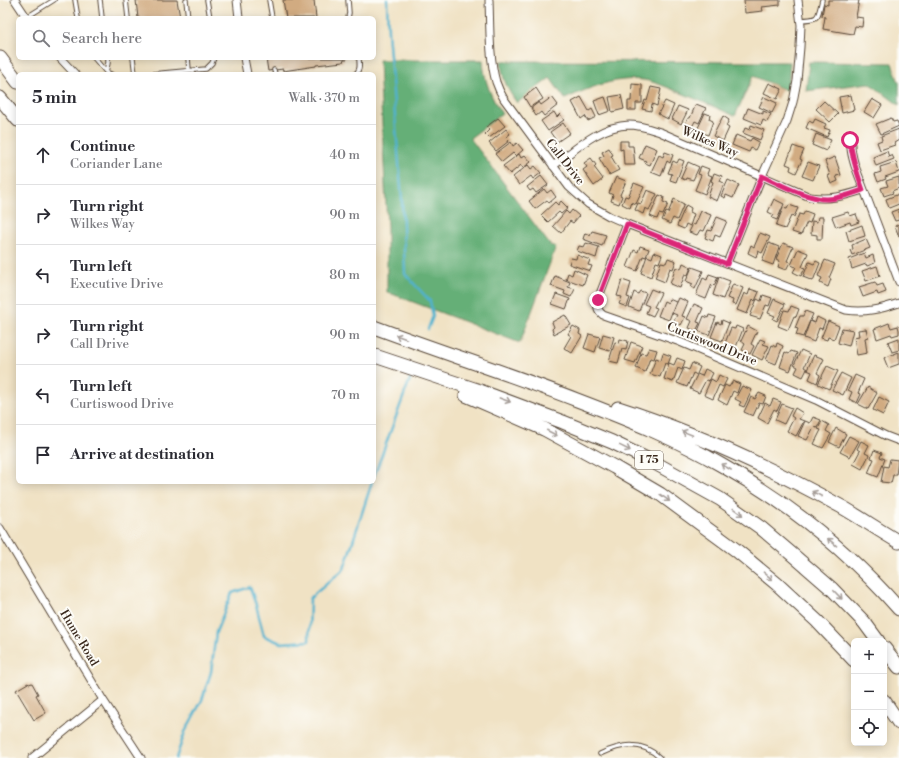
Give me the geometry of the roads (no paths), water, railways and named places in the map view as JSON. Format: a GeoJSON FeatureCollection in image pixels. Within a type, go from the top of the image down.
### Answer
{"type":"FeatureCollection","features":[{"type":"Feature","properties":{"kind":"highway"},"geometry":{"type":"LineString","coordinates":[[0,58],[16,79]]}},
{"type":"Feature","properties":{"kind":"highway"},"geometry":{"type":"LineString","coordinates":[[0,98],[16,118]]}},
{"type":"Feature","properties":{"kind":"highway"},"geometry":{"type":"LineString","coordinates":[[0,110],[16,124]]}},
{"type":"Feature","properties":{"kind":"highway","name":"I 75"},"geometry":{"type":"LineString","coordinates":[[376,328],[546,388],[616,415],[672,439],[723,466],[764,490],[807,522],[848,556],[899,609]]}},
{"type":"Feature","properties":{"kind":"highway"},"geometry":{"type":"LineString","coordinates":[[429,347],[650,418],[702,438],[796,482],[899,542]]}},
{"type":"Feature","properties":{"kind":"highway"},"geometry":{"type":"LineString","coordinates":[[376,357],[544,429],[660,494],[736,550],[778,584],[851,657]]}},
{"type":"Feature","properties":{"kind":"highway","name":"I 75"},"geometry":{"type":"LineString","coordinates":[[376,357],[480,391],[612,442],[655,463],[720,499],[761,528],[832,589],[864,622],[876,638]]}},
{"type":"Feature","properties":{"kind":"highway"},"geometry":{"type":"LineString","coordinates":[[887,652],[899,667]]}},
{"type":"Feature","properties":{"kind":"highway"},"geometry":{"type":"LineString","coordinates":[[887,705],[899,723]]}},
{"type":"Feature","properties":{"kind":"street"},"geometry":{"type":"LineString","coordinates":[[15,0],[26,16]]}},
{"type":"Feature","properties":{"kind":"street"},"geometry":{"type":"LineString","coordinates":[[237,0],[239,16]]}},
{"type":"Feature","properties":{"kind":"street","name":"Call Drive"},"geometry":{"type":"LineString","coordinates":[[489,0],[493,70],[496,83],[504,99],[569,187],[583,200],[627,224],[846,310],[864,312],[899,303]]}},
{"type":"Feature","properties":{"kind":"street"},"geometry":{"type":"LineString","coordinates":[[727,264],[762,176],[787,121],[793,102],[797,81],[800,47],[798,0]]}},
{"type":"Feature","properties":{"kind":"street"},"geometry":{"type":"LineString","coordinates":[[62,60],[73,72]]}},
{"type":"Feature","properties":{"kind":"street"},"geometry":{"type":"LineString","coordinates":[[244,60],[246,72]]}},
{"type":"Feature","properties":{"kind":"street","name":"Wilkes Way"},"geometry":{"type":"LineString","coordinates":[[554,166],[592,137],[604,131],[630,125],[645,127],[660,132],[810,197],[836,198],[863,190]]}},
{"type":"Feature","properties":{"kind":"street"},"geometry":{"type":"LineString","coordinates":[[852,135],[850,140],[854,166],[899,282]]}},
{"type":"Feature","properties":{"kind":"street","name":"Curtiswood Drive"},"geometry":{"type":"LineString","coordinates":[[627,224],[598,300],[597,306],[599,312],[680,342],[723,360],[816,400],[886,436],[899,441]]}},
{"type":"Feature","properties":{"kind":"street","name":"Hume Road"},"geometry":{"type":"LineString","coordinates":[[0,528],[103,700],[141,758]]}},
{"type":"Feature","properties":{"kind":"street"},"geometry":{"type":"LineString","coordinates":[[32,758],[103,700]]}},
{"type":"Feature","properties":{"kind":"lane"},"geometry":{"type":"LineString","coordinates":[[29,16],[54,0]]}},
{"type":"Feature","properties":{"kind":"lane"},"geometry":{"type":"LineString","coordinates":[[75,0],[78,16]]}},
{"type":"Feature","properties":{"kind":"lane"},"geometry":{"type":"LineString","coordinates":[[100,0],[102,16]]}},
{"type":"Feature","properties":{"kind":"lane"},"geometry":{"type":"LineString","coordinates":[[126,0],[128,16]]}},
{"type":"Feature","properties":{"kind":"lane"},"geometry":{"type":"LineString","coordinates":[[186,0],[188,16]]}},
{"type":"Feature","properties":{"kind":"lane"},"geometry":{"type":"LineString","coordinates":[[207,0],[210,16]]}},
{"type":"Feature","properties":{"kind":"lane"},"geometry":{"type":"LineString","coordinates":[[269,0],[272,16]]}},
{"type":"Feature","properties":{"kind":"lane"},"geometry":{"type":"LineString","coordinates":[[348,0],[348,16]]}},
{"type":"Feature","properties":{"kind":"lane"},"geometry":{"type":"LineString","coordinates":[[800,20],[814,20],[818,17],[822,0]]}},
{"type":"Feature","properties":{"kind":"lane"},"geometry":{"type":"LineString","coordinates":[[96,60],[106,72]]}},
{"type":"Feature","properties":{"kind":"lane"},"geometry":{"type":"LineString","coordinates":[[106,72],[108,60]]}},
{"type":"Feature","properties":{"kind":"lane"},"geometry":{"type":"LineString","coordinates":[[133,60],[135,72]]}},
{"type":"Feature","properties":{"kind":"lane"},"geometry":{"type":"LineString","coordinates":[[188,60],[189,70]]}},
{"type":"Feature","properties":{"kind":"lane"},"geometry":{"type":"LineString","coordinates":[[170,72],[206,69],[213,60]]}},
{"type":"Feature","properties":{"kind":"lane"},"geometry":{"type":"LineString","coordinates":[[358,72],[360,69],[359,60]]}},
{"type":"Feature","properties":{"kind":"lane"},"geometry":{"type":"LineString","coordinates":[[600,754],[612,748],[624,745],[646,748],[656,753],[660,758]]}},
{"type":"Feature","properties":{"kind":"waterway"},"geometry":{"type":"LineString","coordinates":[[387,0],[388,32],[402,200],[405,274],[430,301],[433,316],[428,329]]}},
{"type":"Feature","properties":{"kind":"waterway"},"geometry":{"type":"LineString","coordinates":[[376,471],[410,379]]}},
{"type":"Feature","properties":{"kind":"waterway"},"geometry":{"type":"LineString","coordinates":[[176,758],[185,732],[202,700],[211,672],[216,632],[232,593],[250,587],[264,636],[281,643],[309,641],[310,598],[344,569],[371,484]]}}]}
